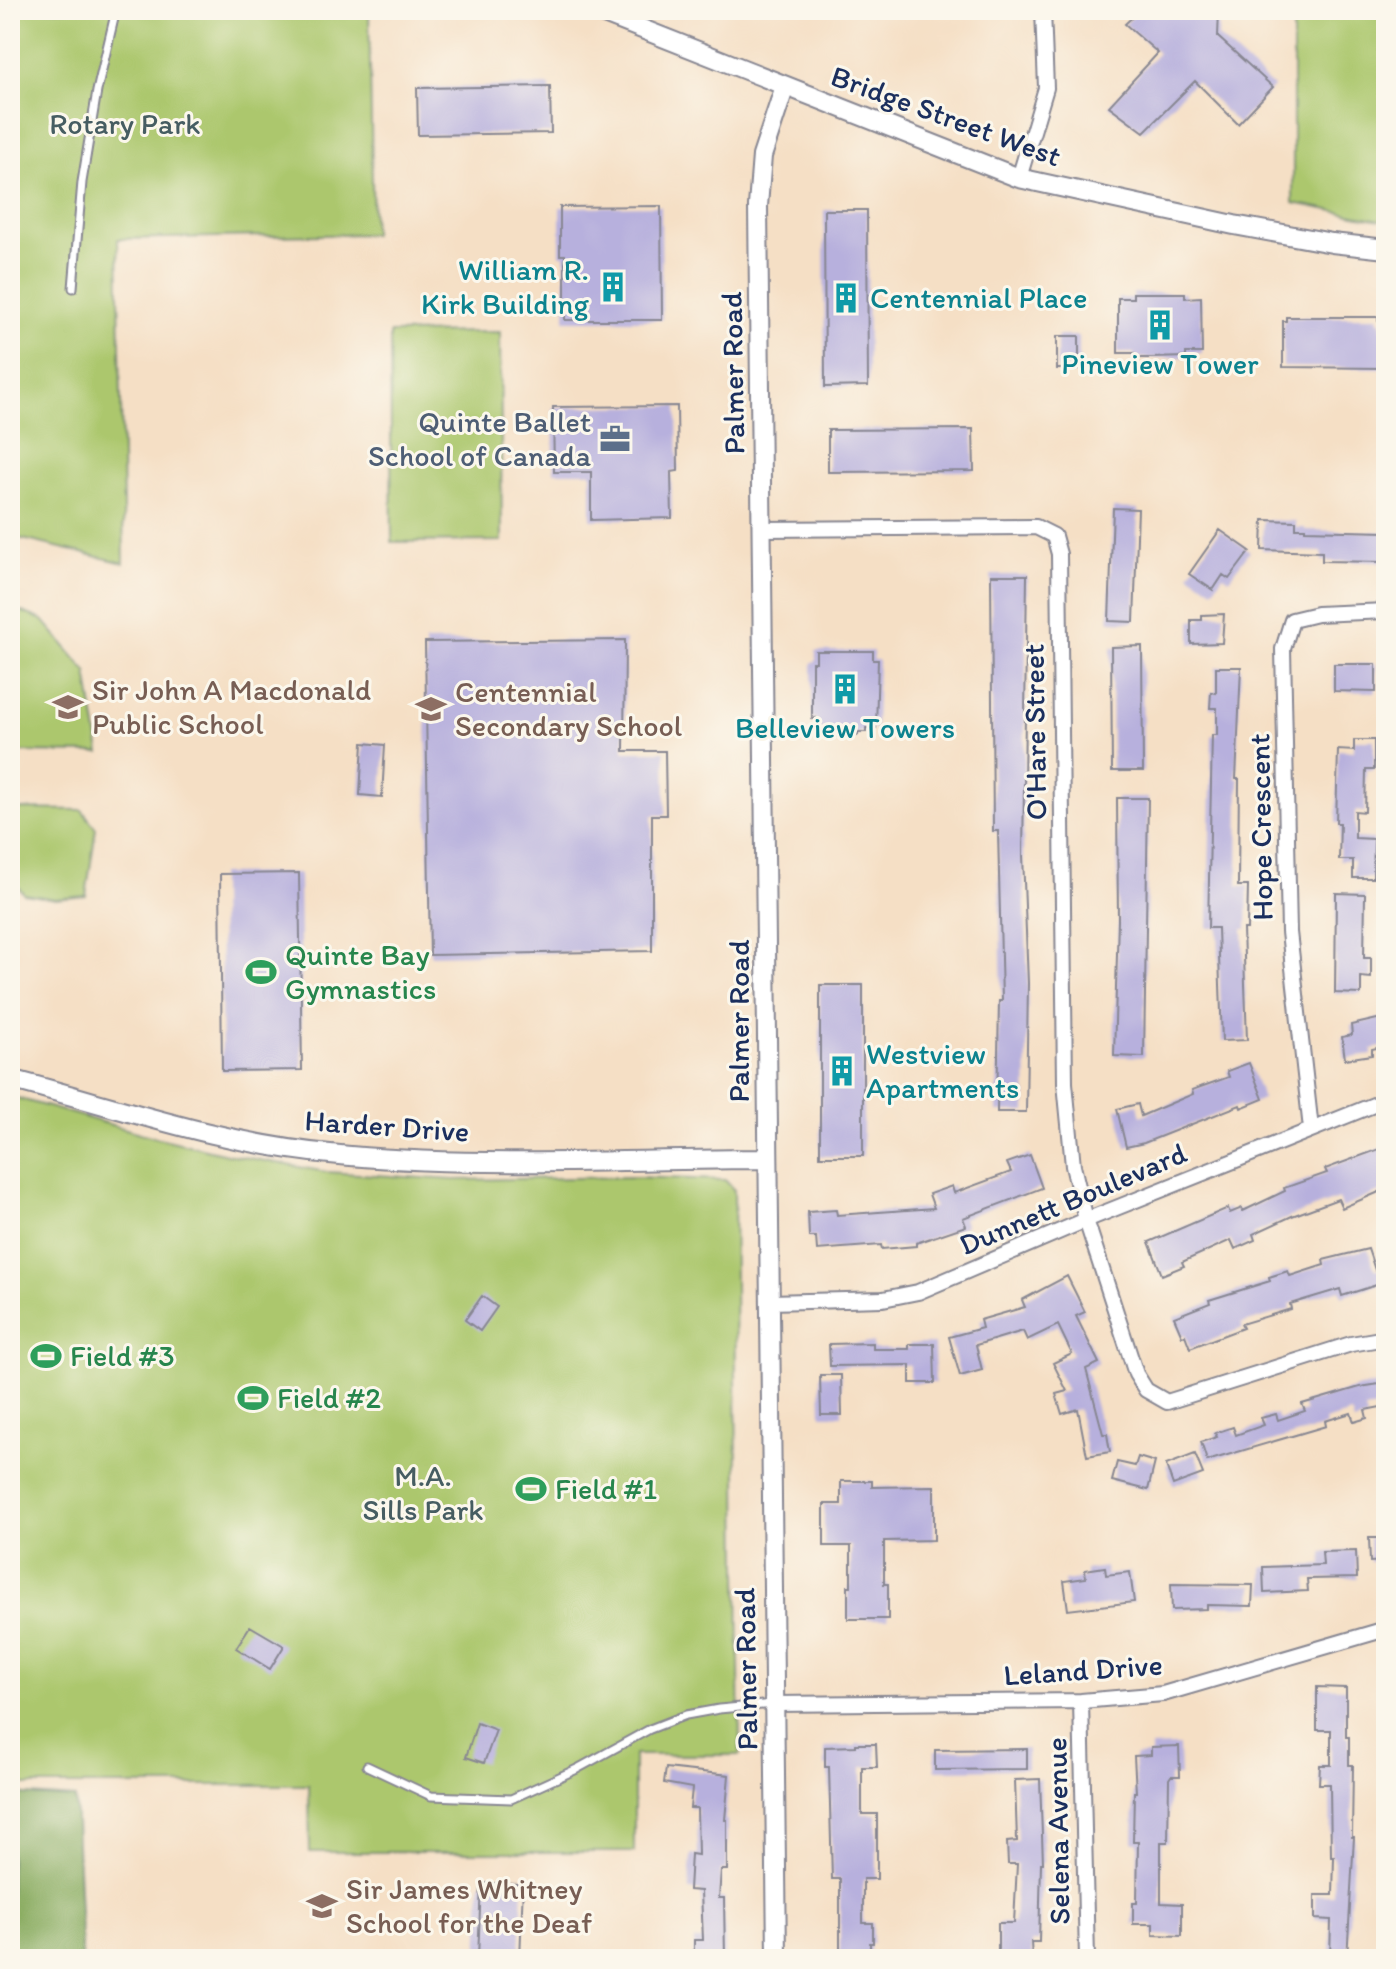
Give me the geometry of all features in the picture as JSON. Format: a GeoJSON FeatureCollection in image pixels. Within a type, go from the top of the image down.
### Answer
{"type":"FeatureCollection","features":[{"type":"Feature","properties":{"kind":"street"},"geometry":{"type":"LineString","coordinates":[[1019,178],[1046,88],[1043,10]]}},
{"type":"Feature","properties":{"kind":"street","name":"Bridge Street West"},"geometry":{"type":"LineString","coordinates":[[597,11],[1019,178],[1234,225],[1332,243],[1386,249]]}},
{"type":"Feature","properties":{"kind":"street","name":"Palmer Road"},"geometry":{"type":"LineString","coordinates":[[777,1959],[759,182],[762,156],[785,86]]}},
{"type":"Feature","properties":{"kind":"street","name":"O'Hare Street"},"geometry":{"type":"LineString","coordinates":[[762,529],[1036,527],[1054,536],[1059,554],[1065,1083],[1073,1166],[1086,1220]]}},
{"type":"Feature","properties":{"kind":"street","name":"Hope Crescent"},"geometry":{"type":"LineString","coordinates":[[1311,1129],[1289,932],[1283,649],[1292,620],[1317,614],[1386,611]]}},
{"type":"Feature","properties":{"kind":"street","name":"Harder Drive"},"geometry":{"type":"LineString","coordinates":[[10,1079],[235,1139],[327,1154],[415,1160],[557,1162],[768,1159]]}},
{"type":"Feature","properties":{"kind":"street","name":"Dunnett Boulevard"},"geometry":{"type":"LineString","coordinates":[[770,1302],[883,1299],[918,1292],[1086,1220],[1386,1100]]}},
{"type":"Feature","properties":{"kind":"street"},"geometry":{"type":"LineString","coordinates":[[1086,1220],[1136,1374],[1146,1390],[1167,1402],[1351,1344],[1386,1338]]}},
{"type":"Feature","properties":{"kind":"street","name":"Leland Drive"},"geometry":{"type":"LineString","coordinates":[[774,1704],[1081,1701],[1163,1694],[1386,1629]]}},
{"type":"Feature","properties":{"kind":"street","name":"Selena Avenue"},"geometry":{"type":"LineString","coordinates":[[1081,1701],[1087,1959]]}},
{"type":"Feature","properties":{"kind":"lane"},"geometry":{"type":"LineString","coordinates":[[73,288],[82,182],[97,91],[116,10]]}},
{"type":"Feature","properties":{"kind":"lane"},"geometry":{"type":"LineString","coordinates":[[367,1766],[431,1796],[511,1799],[577,1769],[650,1729],[686,1715],[774,1704]]}},
{"type":"Feature","properties":{"kind":"green space","name":"Rotary Park"},"geometry":{"type":"Polygon","coordinates":[[[10,10],[369,10],[373,234],[118,239],[124,563],[10,536],[10,10]]]}},
{"type":"Feature","properties":{"kind":"green space"},"geometry":{"type":"Polygon","coordinates":[[[1293,10],[1386,10],[1386,221],[1293,203],[1293,10]]]}},
{"type":"Feature","properties":{"kind":"green space"},"geometry":{"type":"Polygon","coordinates":[[[500,332],[502,541],[392,542],[390,333],[500,332]]]}},
{"type":"Feature","properties":{"kind":"green space"},"geometry":{"type":"Polygon","coordinates":[[[10,607],[43,620],[87,672],[100,753],[10,752],[10,607]]]}},
{"type":"Feature","properties":{"kind":"green space"},"geometry":{"type":"Polygon","coordinates":[[[10,809],[82,810],[96,828],[86,896],[55,899],[24,894],[10,877],[10,809]]]}},
{"type":"Feature","properties":{"kind":"green space","name":"M.A. Sills Park"},"geometry":{"type":"Polygon","coordinates":[[[10,1096],[154,1137],[327,1172],[454,1180],[632,1177],[725,1180],[734,1190],[740,1755],[634,1755],[634,1852],[310,1852],[309,1785],[10,1785],[10,1096]]]}},
{"type":"Feature","properties":{"kind":"green space"},"geometry":{"type":"Polygon","coordinates":[[[10,1794],[75,1798],[82,1959],[10,1959],[10,1794]]]}},
{"type":"Feature","properties":{"kind":"building"},"geometry":{"type":"Polygon","coordinates":[[[1140,10],[1219,10],[1218,37],[1273,87],[1238,124],[1195,81],[1144,132],[1109,106],[1158,53],[1125,24],[1140,10]]]}},
{"type":"Feature","properties":{"kind":"building"},"geometry":{"type":"Polygon","coordinates":[[[550,86],[551,133],[418,135],[417,88],[550,86]]]}},
{"type":"Feature","properties":{"kind":"building","name":"William R. Kirk Building"},"geometry":{"type":"Polygon","coordinates":[[[661,206],[662,320],[565,320],[565,255],[560,255],[560,207],[661,206]]]}},
{"type":"Feature","properties":{"kind":"building","name":"Centennial Place"},"geometry":{"type":"Polygon","coordinates":[[[824,210],[867,210],[868,386],[825,387],[824,210]]]}},
{"type":"Feature","properties":{"kind":"building","name":"Pineview Tower"},"geometry":{"type":"Polygon","coordinates":[[[1133,293],[1185,293],[1185,298],[1201,297],[1202,353],[1186,353],[1186,357],[1134,358],[1134,353],[1118,353],[1118,298],[1133,298],[1133,293]]]}},
{"type":"Feature","properties":{"kind":"building"},"geometry":{"type":"Polygon","coordinates":[[[1286,317],[1378,317],[1381,328],[1386,328],[1386,368],[1283,367],[1283,321],[1286,317]]]}},
{"type":"Feature","properties":{"kind":"building"},"geometry":{"type":"Polygon","coordinates":[[[1057,336],[1079,336],[1079,369],[1057,369],[1057,336]]]}},
{"type":"Feature","properties":{"kind":"building","name":"Quinte Ballet School of Canada"},"geometry":{"type":"Polygon","coordinates":[[[677,406],[678,471],[671,472],[672,518],[591,520],[591,472],[554,472],[553,407],[677,406]]]}},
{"type":"Feature","properties":{"kind":"building"},"geometry":{"type":"Polygon","coordinates":[[[973,429],[974,471],[828,472],[828,430],[973,429]]]}},
{"type":"Feature","properties":{"kind":"building"},"geometry":{"type":"Polygon","coordinates":[[[1113,508],[1138,509],[1134,622],[1109,621],[1113,508]]]}},
{"type":"Feature","properties":{"kind":"building"},"geometry":{"type":"Polygon","coordinates":[[[1263,520],[1296,521],[1296,528],[1305,530],[1386,532],[1386,562],[1322,561],[1322,552],[1262,550],[1263,520]]]}},
{"type":"Feature","properties":{"kind":"building"},"geometry":{"type":"Polygon","coordinates":[[[1220,530],[1250,551],[1229,579],[1223,575],[1213,590],[1189,574],[1220,530]]]}},
{"type":"Feature","properties":{"kind":"building"},"geometry":{"type":"Polygon","coordinates":[[[991,575],[1027,575],[1023,855],[1028,983],[1026,1112],[997,1112],[999,1001],[1002,1001],[998,831],[993,831],[991,575]]]}},
{"type":"Feature","properties":{"kind":"building"},"geometry":{"type":"Polygon","coordinates":[[[1224,614],[1222,643],[1191,644],[1191,620],[1202,620],[1202,615],[1224,614]]]}},
{"type":"Feature","properties":{"kind":"building"},"geometry":{"type":"Polygon","coordinates":[[[625,640],[624,751],[665,751],[666,815],[652,815],[652,951],[430,955],[425,642],[625,640]]]}},
{"type":"Feature","properties":{"kind":"building"},"geometry":{"type":"Polygon","coordinates":[[[1142,646],[1143,771],[1112,771],[1111,647],[1142,646]]]}},
{"type":"Feature","properties":{"kind":"building","name":"Belleview Towers"},"geometry":{"type":"Polygon","coordinates":[[[816,651],[873,651],[873,660],[878,660],[876,728],[866,728],[866,732],[858,732],[858,735],[832,736],[832,732],[816,729],[816,718],[812,719],[812,662],[816,662],[816,651]]]}},
{"type":"Feature","properties":{"kind":"building"},"geometry":{"type":"Polygon","coordinates":[[[1334,664],[1376,664],[1376,692],[1334,691],[1334,664]]]}},
{"type":"Feature","properties":{"kind":"building"},"geometry":{"type":"Polygon","coordinates":[[[1216,667],[1241,667],[1236,779],[1239,779],[1238,886],[1248,886],[1247,929],[1243,929],[1247,1040],[1222,1041],[1218,928],[1208,928],[1212,735],[1217,735],[1217,708],[1210,708],[1211,692],[1216,693],[1216,667]]]}},
{"type":"Feature","properties":{"kind":"building"},"geometry":{"type":"Polygon","coordinates":[[[1354,740],[1374,740],[1374,770],[1366,770],[1365,812],[1355,811],[1355,838],[1374,839],[1373,878],[1353,878],[1353,860],[1339,860],[1340,823],[1336,823],[1338,750],[1354,751],[1354,740]]]}},
{"type":"Feature","properties":{"kind":"building"},"geometry":{"type":"Polygon","coordinates":[[[363,743],[385,745],[382,797],[360,795],[363,743]]]}},
{"type":"Feature","properties":{"kind":"building"},"geometry":{"type":"Polygon","coordinates":[[[1117,798],[1148,798],[1144,1057],[1114,1056],[1118,920],[1117,798]]]}},
{"type":"Feature","properties":{"kind":"building","name":"Quinte Bay Gymnastics"},"geometry":{"type":"Polygon","coordinates":[[[299,873],[302,1070],[222,1071],[220,874],[299,873]]]}},
{"type":"Feature","properties":{"kind":"building"},"geometry":{"type":"Polygon","coordinates":[[[1336,893],[1365,894],[1364,958],[1371,958],[1371,978],[1361,977],[1361,994],[1335,993],[1336,893]]]}},
{"type":"Feature","properties":{"kind":"building","name":"Westview Apartments"},"geometry":{"type":"Polygon","coordinates":[[[820,985],[863,985],[863,1156],[820,1156],[820,985]]]}},
{"type":"Feature","properties":{"kind":"building"},"geometry":{"type":"Polygon","coordinates":[[[1386,1017],[1386,1046],[1372,1049],[1372,1055],[1345,1059],[1342,1037],[1352,1035],[1351,1025],[1386,1017]]]}},
{"type":"Feature","properties":{"kind":"building"},"geometry":{"type":"Polygon","coordinates":[[[1249,1063],[1263,1099],[1126,1147],[1117,1109],[1138,1104],[1141,1116],[1193,1094],[1192,1090],[1229,1077],[1227,1071],[1249,1063]]]}},
{"type":"Feature","properties":{"kind":"building"},"geometry":{"type":"Polygon","coordinates":[[[1382,1148],[1386,1160],[1386,1189],[1342,1208],[1338,1199],[1292,1216],[1253,1234],[1255,1240],[1235,1249],[1231,1240],[1182,1262],[1184,1266],[1162,1275],[1149,1242],[1228,1208],[1230,1213],[1242,1208],[1243,1211],[1285,1191],[1284,1188],[1327,1173],[1325,1169],[1382,1148]]]}},
{"type":"Feature","properties":{"kind":"building"},"geometry":{"type":"Polygon","coordinates":[[[1030,1155],[1042,1188],[963,1218],[966,1226],[916,1243],[916,1246],[882,1249],[881,1245],[817,1250],[816,1237],[809,1237],[808,1212],[836,1210],[837,1215],[934,1208],[929,1194],[952,1186],[954,1193],[1011,1172],[1007,1163],[1030,1155]]]}},
{"type":"Feature","properties":{"kind":"building"},"geometry":{"type":"Polygon","coordinates":[[[1368,1249],[1375,1270],[1382,1267],[1386,1282],[1342,1296],[1340,1289],[1290,1304],[1291,1309],[1241,1324],[1243,1328],[1190,1348],[1174,1317],[1210,1303],[1209,1300],[1270,1281],[1269,1277],[1288,1271],[1290,1276],[1324,1265],[1323,1260],[1368,1249]]]}},
{"type":"Feature","properties":{"kind":"building"},"geometry":{"type":"Polygon","coordinates":[[[1067,1276],[1085,1312],[1076,1316],[1099,1363],[1086,1369],[1110,1452],[1087,1456],[1078,1409],[1062,1414],[1056,1394],[1067,1391],[1053,1363],[1072,1354],[1058,1325],[1027,1340],[1023,1331],[976,1345],[982,1370],[960,1376],[949,1337],[982,1328],[980,1320],[1025,1307],[1022,1300],[1067,1276]]]}},
{"type":"Feature","properties":{"kind":"building"},"geometry":{"type":"Polygon","coordinates":[[[482,1296],[497,1307],[480,1331],[465,1320],[482,1296]]]}},
{"type":"Feature","properties":{"kind":"building"},"geometry":{"type":"Polygon","coordinates":[[[873,1343],[873,1349],[909,1349],[909,1344],[934,1344],[935,1383],[910,1383],[910,1365],[830,1366],[829,1344],[873,1343]]]}},
{"type":"Feature","properties":{"kind":"building"},"geometry":{"type":"Polygon","coordinates":[[[820,1375],[841,1375],[842,1415],[821,1415],[820,1375]]]}},
{"type":"Feature","properties":{"kind":"building"},"geometry":{"type":"Polygon","coordinates":[[[1386,1383],[1386,1406],[1365,1410],[1367,1418],[1354,1422],[1351,1413],[1325,1421],[1326,1426],[1207,1461],[1201,1442],[1217,1437],[1215,1433],[1233,1427],[1236,1435],[1264,1425],[1261,1418],[1276,1414],[1278,1420],[1305,1411],[1302,1404],[1360,1387],[1386,1383]]]}},
{"type":"Feature","properties":{"kind":"building"},"geometry":{"type":"Polygon","coordinates":[[[1195,1454],[1203,1474],[1173,1485],[1166,1465],[1195,1454]]]}},
{"type":"Feature","properties":{"kind":"building"},"geometry":{"type":"Polygon","coordinates":[[[1138,1457],[1155,1462],[1148,1490],[1112,1481],[1117,1462],[1135,1466],[1138,1457]]]}},
{"type":"Feature","properties":{"kind":"building"},"geometry":{"type":"Polygon","coordinates":[[[841,1481],[872,1481],[872,1487],[934,1486],[934,1540],[884,1541],[888,1619],[848,1619],[851,1546],[824,1546],[824,1504],[841,1504],[841,1481]]]}},
{"type":"Feature","properties":{"kind":"building"},"geometry":{"type":"Polygon","coordinates":[[[1369,1538],[1386,1538],[1386,1561],[1370,1562],[1369,1538]]]}},
{"type":"Feature","properties":{"kind":"building"},"geometry":{"type":"Polygon","coordinates":[[[1356,1551],[1357,1578],[1307,1579],[1308,1591],[1264,1593],[1263,1567],[1323,1565],[1322,1552],[1356,1551]]]}},
{"type":"Feature","properties":{"kind":"building"},"geometry":{"type":"Polygon","coordinates":[[[1105,1567],[1106,1575],[1130,1572],[1134,1602],[1068,1610],[1064,1581],[1086,1578],[1085,1570],[1105,1567]]]}},
{"type":"Feature","properties":{"kind":"building"},"geometry":{"type":"Polygon","coordinates":[[[1171,1584],[1253,1585],[1252,1606],[1207,1605],[1207,1609],[1172,1610],[1171,1584]]]}},
{"type":"Feature","properties":{"kind":"building"},"geometry":{"type":"Polygon","coordinates":[[[250,1626],[284,1646],[270,1669],[236,1648],[250,1626]]]}},
{"type":"Feature","properties":{"kind":"building"},"geometry":{"type":"Polygon","coordinates":[[[1317,1687],[1346,1688],[1346,1737],[1349,1737],[1349,1765],[1353,1765],[1354,1837],[1347,1959],[1330,1959],[1331,1920],[1315,1919],[1315,1895],[1333,1895],[1334,1857],[1331,1857],[1330,1784],[1319,1784],[1320,1765],[1331,1765],[1331,1730],[1317,1730],[1317,1687]]]}},
{"type":"Feature","properties":{"kind":"building"},"geometry":{"type":"Polygon","coordinates":[[[477,1723],[496,1730],[484,1763],[466,1757],[477,1723]]]}},
{"type":"Feature","properties":{"kind":"building"},"geometry":{"type":"Polygon","coordinates":[[[876,1744],[877,1767],[862,1767],[862,1814],[877,1814],[877,1879],[863,1879],[863,1923],[873,1923],[873,1943],[870,1943],[870,1959],[840,1959],[840,1879],[832,1879],[829,1767],[825,1767],[825,1747],[876,1744]]]}},
{"type":"Feature","properties":{"kind":"building"},"geometry":{"type":"Polygon","coordinates":[[[1179,1746],[1180,1776],[1169,1779],[1168,1842],[1161,1842],[1161,1903],[1182,1904],[1182,1936],[1153,1935],[1153,1924],[1133,1924],[1133,1903],[1137,1903],[1138,1842],[1133,1842],[1136,1792],[1134,1756],[1151,1755],[1151,1747],[1179,1746]]]}},
{"type":"Feature","properties":{"kind":"building"},"geometry":{"type":"Polygon","coordinates":[[[1027,1749],[1027,1769],[935,1770],[935,1750],[1027,1749]]]}},
{"type":"Feature","properties":{"kind":"building"},"geometry":{"type":"Polygon","coordinates":[[[666,1768],[729,1775],[725,1820],[727,1870],[721,1870],[719,1898],[724,1898],[725,1959],[694,1959],[694,1940],[703,1940],[701,1891],[689,1890],[691,1854],[698,1855],[697,1808],[690,1808],[692,1788],[664,1783],[666,1768]]]}},
{"type":"Feature","properties":{"kind":"building"},"geometry":{"type":"Polygon","coordinates":[[[1040,1779],[1043,1863],[1039,1942],[1031,1942],[1032,1959],[998,1959],[998,1923],[1014,1923],[1017,1864],[1008,1864],[1007,1842],[1017,1841],[1015,1780],[1040,1779]]]}},
{"type":"Feature","properties":{"kind":"building"},"geometry":{"type":"Polygon","coordinates":[[[481,1883],[523,1884],[520,1959],[478,1959],[481,1883]]]}},
{"type":"Feature","properties":{"kind":"place","name":"William R. Kirk Building"},"geometry":{"type":"Point","coordinates":[613,287]}},
{"type":"Feature","properties":{"kind":"place","name":"Centennial Place"},"geometry":{"type":"Point","coordinates":[846,298]}},
{"type":"Feature","properties":{"kind":"place","name":"Pineview Tower"},"geometry":{"type":"Point","coordinates":[1160,325]}},
{"type":"Feature","properties":{"kind":"place","name":"Quinte Ballet School of Canada"},"geometry":{"type":"Point","coordinates":[615,439]}},
{"type":"Feature","properties":{"kind":"place","name":"Belleview Towers"},"geometry":{"type":"Point","coordinates":[845,689]}},
{"type":"Feature","properties":{"kind":"place","name":"Sir John A Macdonald Public School"},"geometry":{"type":"Point","coordinates":[68,707]}},
{"type":"Feature","properties":{"kind":"place","name":"Centennial Secondary School"},"geometry":{"type":"Point","coordinates":[431,709]}},
{"type":"Feature","properties":{"kind":"place","name":"Quinte Bay Gymnastics"},"geometry":{"type":"Point","coordinates":[261,972]}},
{"type":"Feature","properties":{"kind":"place","name":"Westview Apartments"},"geometry":{"type":"Point","coordinates":[842,1071]}},
{"type":"Feature","properties":{"kind":"place","name":"Field #3"},"geometry":{"type":"Point","coordinates":[46,1356]}},
{"type":"Feature","properties":{"kind":"place","name":"Field #2"},"geometry":{"type":"Point","coordinates":[253,1398]}},
{"type":"Feature","properties":{"kind":"place","name":"Field #1"},"geometry":{"type":"Point","coordinates":[531,1489]}},
{"type":"Feature","properties":{"kind":"place","name":"Sir James Whitney School for the Deaf"},"geometry":{"type":"Point","coordinates":[322,1906]}}]}
